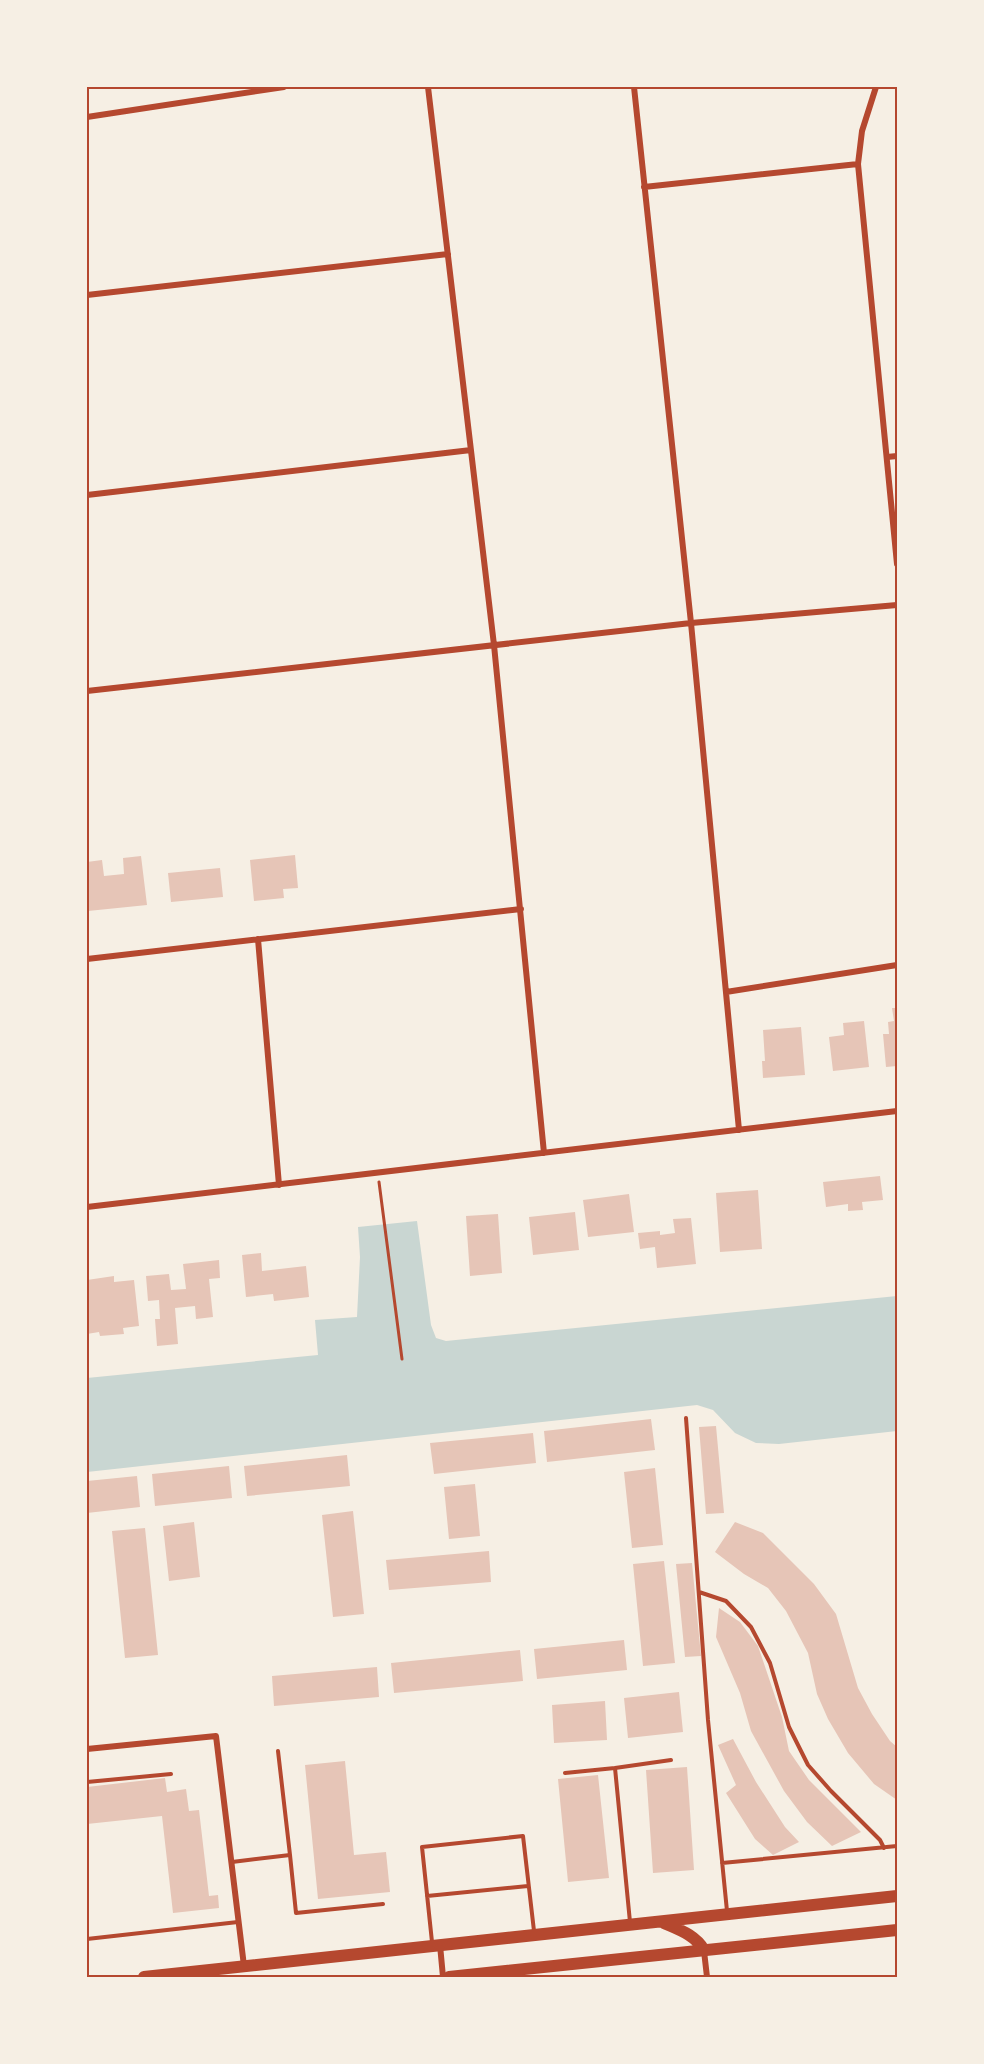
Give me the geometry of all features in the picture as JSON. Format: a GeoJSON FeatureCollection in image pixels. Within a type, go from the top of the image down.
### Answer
{"type":"FeatureCollection","features":[{"type":"Feature","properties":{"kind":"main road"},"geometry":{"type":"LineString","coordinates":[[144,1977],[242,1972],[436,1945],[897,1896]]}},
{"type":"Feature","properties":{"kind":"main road"},"geometry":{"type":"LineString","coordinates":[[662,1922],[687,1933],[699,1942],[704,1950]]}},
{"type":"Feature","properties":{"kind":"main road"},"geometry":{"type":"LineString","coordinates":[[449,1977],[897,1930]]}},
{"type":"Feature","properties":{"kind":"street"},"geometry":{"type":"LineString","coordinates":[[87,117],[284,87]]}},
{"type":"Feature","properties":{"kind":"street"},"geometry":{"type":"LineString","coordinates":[[428,87],[494,645],[544,1153]]}},
{"type":"Feature","properties":{"kind":"street"},"geometry":{"type":"LineString","coordinates":[[634,87],[691,623],[739,1130]]}},
{"type":"Feature","properties":{"kind":"street"},"geometry":{"type":"LineString","coordinates":[[876,87],[862,131],[858,164],[897,564]]}},
{"type":"Feature","properties":{"kind":"street"},"geometry":{"type":"LineString","coordinates":[[644,187],[858,164]]}},
{"type":"Feature","properties":{"kind":"street"},"geometry":{"type":"LineString","coordinates":[[87,295],[448,254]]}},
{"type":"Feature","properties":{"kind":"street"},"geometry":{"type":"LineString","coordinates":[[87,495],[471,450]]}},
{"type":"Feature","properties":{"kind":"street"},"geometry":{"type":"LineString","coordinates":[[887,457],[897,456]]}},
{"type":"Feature","properties":{"kind":"street"},"geometry":{"type":"LineString","coordinates":[[87,691],[691,623],[897,605]]}},
{"type":"Feature","properties":{"kind":"street"},"geometry":{"type":"LineString","coordinates":[[87,959],[521,909]]}},
{"type":"Feature","properties":{"kind":"street"},"geometry":{"type":"LineString","coordinates":[[258,939],[279,1185]]}},
{"type":"Feature","properties":{"kind":"street"},"geometry":{"type":"LineString","coordinates":[[726,992],[897,965]]}},
{"type":"Feature","properties":{"kind":"street"},"geometry":{"type":"LineString","coordinates":[[87,1207],[897,1111]]}},
{"type":"Feature","properties":{"kind":"street"},"geometry":{"type":"LineString","coordinates":[[87,1749],[216,1736],[239,1922],[242,1972]]}},
{"type":"Feature","properties":{"kind":"street"},"geometry":{"type":"LineString","coordinates":[[436,1945],[443,1977]]}},
{"type":"Feature","properties":{"kind":"street"},"geometry":{"type":"LineString","coordinates":[[704,1950],[707,1977]]}},
{"type":"Feature","properties":{"kind":"lane"},"geometry":{"type":"LineString","coordinates":[[686,1418],[728,1915]]}},
{"type":"Feature","properties":{"kind":"lane"},"geometry":{"type":"LineString","coordinates":[[699,1592],[726,1601],[751,1627],[770,1663],[789,1726],[808,1765],[880,1840],[884,1848]]}},
{"type":"Feature","properties":{"kind":"lane"},"geometry":{"type":"LineString","coordinates":[[278,1751],[296,1913],[383,1904]]}},
{"type":"Feature","properties":{"kind":"lane"},"geometry":{"type":"LineString","coordinates":[[565,1773],[671,1760]]}},
{"type":"Feature","properties":{"kind":"lane"},"geometry":{"type":"LineString","coordinates":[[615,1768],[631,1926]]}},
{"type":"Feature","properties":{"kind":"lane"},"geometry":{"type":"LineString","coordinates":[[87,1782],[171,1774]]}},
{"type":"Feature","properties":{"kind":"lane"},"geometry":{"type":"LineString","coordinates":[[436,1945],[427,1896],[422,1847],[523,1836],[534,1935]]}},
{"type":"Feature","properties":{"kind":"lane"},"geometry":{"type":"LineString","coordinates":[[722,1863],[897,1846]]}},
{"type":"Feature","properties":{"kind":"lane"},"geometry":{"type":"LineString","coordinates":[[231,1862],[290,1855]]}},
{"type":"Feature","properties":{"kind":"lane"},"geometry":{"type":"LineString","coordinates":[[427,1896],[528,1886]]}},
{"type":"Feature","properties":{"kind":"lane"},"geometry":{"type":"LineString","coordinates":[[87,1939],[239,1922]]}},
{"type":"Feature","properties":{"kind":"path"},"geometry":{"type":"LineString","coordinates":[[378,1173],[402,1359]]}},
{"type":"Feature","properties":{"kind":"shaded area"},"geometry":{"type":"Polygon","coordinates":[[[417,1221],[431,1325],[436,1338],[446,1341],[897,1296],[897,1431],[779,1444],[756,1443],[735,1433],[713,1410],[697,1405],[87,1472],[87,1378],[318,1355],[315,1320],[357,1317],[360,1257],[358,1227],[417,1221]]]}},
{"type":"Feature","properties":{"kind":"building"},"geometry":{"type":"Polygon","coordinates":[[[295,855],[298,888],[283,889],[284,898],[254,901],[250,860],[295,855]]]}},
{"type":"Feature","properties":{"kind":"building"},"geometry":{"type":"Polygon","coordinates":[[[141,856],[147,905],[88,911],[87,862],[102,860],[104,876],[124,874],[123,858],[141,856]]]}},
{"type":"Feature","properties":{"kind":"building"},"geometry":{"type":"Polygon","coordinates":[[[220,868],[223,897],[171,902],[168,873],[220,868]]]}},
{"type":"Feature","properties":{"kind":"building"},"geometry":{"type":"Polygon","coordinates":[[[892,1008],[897,1008],[897,1066],[886,1067],[883,1034],[889,1034],[888,1022],[894,1021],[892,1008]]]}},
{"type":"Feature","properties":{"kind":"building"},"geometry":{"type":"Polygon","coordinates":[[[864,1021],[869,1067],[833,1071],[829,1037],[844,1035],[843,1023],[864,1021]]]}},
{"type":"Feature","properties":{"kind":"building"},"geometry":{"type":"Polygon","coordinates":[[[801,1027],[805,1075],[763,1078],[762,1061],[765,1061],[763,1030],[801,1027]]]}},
{"type":"Feature","properties":{"kind":"building"},"geometry":{"type":"Polygon","coordinates":[[[880,1176],[883,1200],[862,1202],[863,1210],[848,1211],[848,1204],[826,1207],[823,1182],[880,1176]]]}},
{"type":"Feature","properties":{"kind":"building"},"geometry":{"type":"Polygon","coordinates":[[[758,1190],[762,1249],[720,1252],[716,1193],[758,1190]]]}},
{"type":"Feature","properties":{"kind":"building"},"geometry":{"type":"Polygon","coordinates":[[[629,1194],[634,1232],[588,1237],[583,1200],[629,1194]]]}},
{"type":"Feature","properties":{"kind":"building"},"geometry":{"type":"Polygon","coordinates":[[[575,1212],[579,1250],[533,1255],[529,1217],[575,1212]]]}},
{"type":"Feature","properties":{"kind":"building"},"geometry":{"type":"Polygon","coordinates":[[[498,1214],[502,1273],[470,1276],[466,1216],[498,1214]]]}},
{"type":"Feature","properties":{"kind":"building"},"geometry":{"type":"Polygon","coordinates":[[[691,1218],[696,1264],[657,1268],[655,1247],[640,1249],[638,1233],[660,1231],[660,1235],[675,1233],[673,1219],[691,1218]]]}},
{"type":"Feature","properties":{"kind":"building"},"geometry":{"type":"Polygon","coordinates":[[[261,1253],[262,1271],[306,1266],[309,1297],[274,1301],[273,1294],[246,1297],[242,1255],[261,1253]]]}},
{"type":"Feature","properties":{"kind":"building"},"geometry":{"type":"Polygon","coordinates":[[[219,1260],[220,1278],[209,1279],[213,1317],[196,1319],[195,1306],[175,1308],[178,1344],[157,1346],[155,1319],[160,1319],[159,1300],[148,1301],[146,1276],[169,1274],[171,1290],[186,1289],[183,1264],[219,1260]]]}},
{"type":"Feature","properties":{"kind":"building"},"geometry":{"type":"Polygon","coordinates":[[[114,1276],[114,1282],[134,1280],[139,1326],[123,1328],[124,1334],[100,1336],[99,1332],[87,1334],[87,1280],[114,1276]]]}},
{"type":"Feature","properties":{"kind":"building"},"geometry":{"type":"Polygon","coordinates":[[[651,1419],[655,1450],[547,1462],[544,1431],[651,1419]]]}},
{"type":"Feature","properties":{"kind":"building"},"geometry":{"type":"Polygon","coordinates":[[[716,1426],[724,1513],[706,1514],[699,1427],[716,1426]]]}},
{"type":"Feature","properties":{"kind":"building"},"geometry":{"type":"Polygon","coordinates":[[[533,1433],[536,1463],[434,1474],[430,1443],[533,1433]]]}},
{"type":"Feature","properties":{"kind":"building"},"geometry":{"type":"Polygon","coordinates":[[[347,1455],[350,1486],[247,1496],[244,1466],[347,1455]]]}},
{"type":"Feature","properties":{"kind":"building"},"geometry":{"type":"Polygon","coordinates":[[[229,1466],[232,1498],[155,1506],[152,1474],[229,1466]]]}},
{"type":"Feature","properties":{"kind":"building"},"geometry":{"type":"Polygon","coordinates":[[[655,1468],[663,1545],[632,1548],[624,1472],[655,1468]]]}},
{"type":"Feature","properties":{"kind":"building"},"geometry":{"type":"Polygon","coordinates":[[[137,1476],[140,1507],[87,1513],[87,1481],[137,1476]]]}},
{"type":"Feature","properties":{"kind":"building"},"geometry":{"type":"Polygon","coordinates":[[[475,1484],[480,1536],[449,1539],[444,1487],[475,1484]]]}},
{"type":"Feature","properties":{"kind":"building"},"geometry":{"type":"Polygon","coordinates":[[[353,1511],[364,1614],[333,1617],[322,1515],[353,1511]]]}},
{"type":"Feature","properties":{"kind":"building"},"geometry":{"type":"Polygon","coordinates":[[[194,1522],[200,1577],[169,1581],[163,1526],[194,1522]]]}},
{"type":"Feature","properties":{"kind":"building"},"geometry":{"type":"Polygon","coordinates":[[[735,1522],[763,1533],[814,1584],[836,1614],[858,1688],[872,1714],[890,1741],[897,1747],[897,1800],[874,1784],[848,1753],[828,1719],[817,1694],[808,1653],[786,1611],[768,1588],[744,1574],[715,1552],[735,1522]]]}},
{"type":"Feature","properties":{"kind":"building"},"geometry":{"type":"Polygon","coordinates":[[[145,1528],[158,1655],[125,1658],[112,1531],[145,1528]]]}},
{"type":"Feature","properties":{"kind":"building"},"geometry":{"type":"Polygon","coordinates":[[[489,1551],[491,1582],[389,1590],[386,1560],[489,1551]]]}},
{"type":"Feature","properties":{"kind":"building"},"geometry":{"type":"Polygon","coordinates":[[[664,1561],[675,1663],[643,1666],[633,1564],[664,1561]]]}},
{"type":"Feature","properties":{"kind":"building"},"geometry":{"type":"Polygon","coordinates":[[[692,1563],[701,1656],[685,1657],[676,1564],[692,1563]]]}},
{"type":"Feature","properties":{"kind":"building"},"geometry":{"type":"Polygon","coordinates":[[[719,1608],[740,1622],[758,1646],[782,1717],[789,1751],[809,1780],[861,1832],[832,1846],[807,1822],[784,1791],[751,1731],[740,1693],[716,1637],[719,1608]]]}},
{"type":"Feature","properties":{"kind":"building"},"geometry":{"type":"Polygon","coordinates":[[[624,1640],[627,1670],[537,1679],[534,1649],[624,1640]]]}},
{"type":"Feature","properties":{"kind":"building"},"geometry":{"type":"Polygon","coordinates":[[[520,1650],[523,1681],[394,1693],[391,1663],[520,1650]]]}},
{"type":"Feature","properties":{"kind":"building"},"geometry":{"type":"Polygon","coordinates":[[[377,1667],[379,1697],[274,1706],[272,1676],[377,1667]]]}},
{"type":"Feature","properties":{"kind":"building"},"geometry":{"type":"Polygon","coordinates":[[[679,1692],[683,1732],[628,1738],[624,1698],[679,1692]]]}},
{"type":"Feature","properties":{"kind":"building"},"geometry":{"type":"Polygon","coordinates":[[[605,1701],[607,1740],[554,1743],[552,1705],[605,1701]]]}},
{"type":"Feature","properties":{"kind":"building"},"geometry":{"type":"Polygon","coordinates":[[[733,1739],[756,1782],[785,1827],[799,1842],[773,1855],[755,1839],[726,1793],[736,1785],[718,1745],[733,1739]]]}},
{"type":"Feature","properties":{"kind":"building"},"geometry":{"type":"Polygon","coordinates":[[[345,1761],[354,1855],[386,1852],[390,1892],[318,1899],[305,1765],[345,1761]]]}},
{"type":"Feature","properties":{"kind":"building"},"geometry":{"type":"Polygon","coordinates":[[[687,1767],[694,1870],[653,1873],[646,1770],[687,1767]]]}},
{"type":"Feature","properties":{"kind":"building"},"geometry":{"type":"Polygon","coordinates":[[[598,1775],[609,1878],[568,1882],[558,1779],[598,1775]]]}},
{"type":"Feature","properties":{"kind":"building"},"geometry":{"type":"Polygon","coordinates":[[[165,1778],[167,1792],[186,1789],[189,1811],[199,1810],[209,1896],[218,1895],[219,1908],[173,1913],[162,1816],[87,1824],[87,1787],[165,1778]]]}}]}
